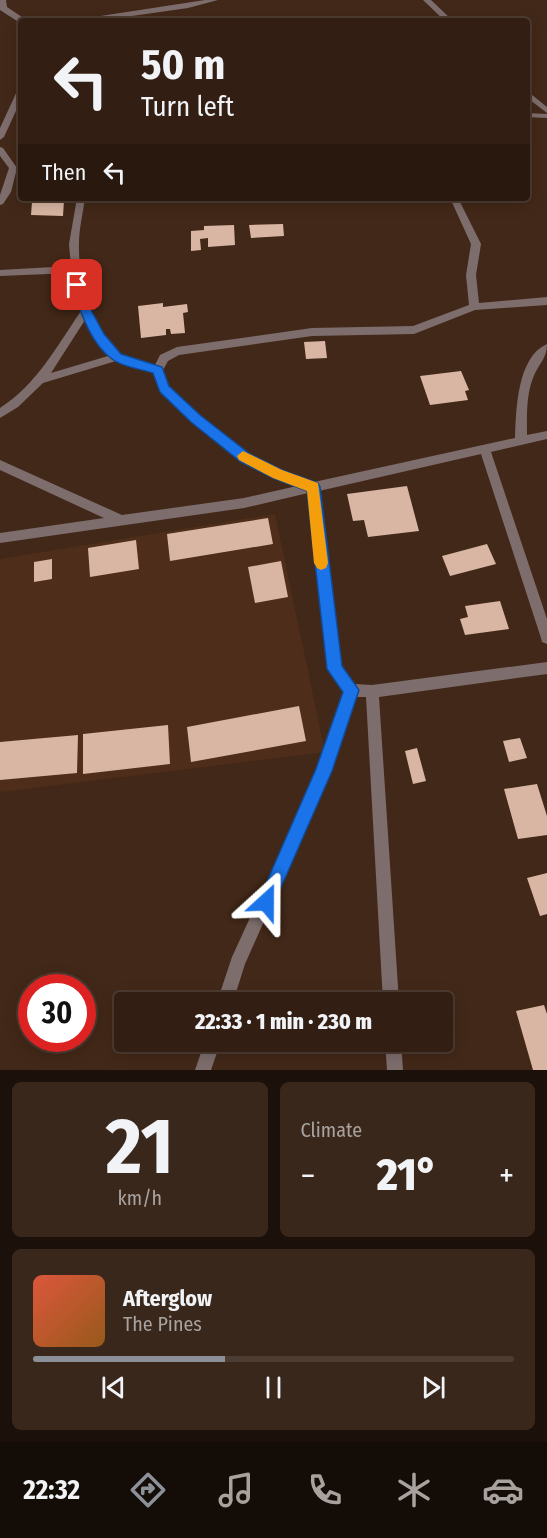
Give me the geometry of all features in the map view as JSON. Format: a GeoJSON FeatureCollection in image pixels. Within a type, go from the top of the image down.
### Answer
{"type":"FeatureCollection","features":[{"type":"Feature","properties":{"kind":"street"},"geometry":{"type":"LineString","coordinates":[[2,0],[3,8],[18,18]]}},
{"type":"Feature","properties":{"kind":"street"},"geometry":{"type":"LineString","coordinates":[[102,18],[214,0]]}},
{"type":"Feature","properties":{"kind":"street"},"geometry":{"type":"LineString","coordinates":[[427,0],[446,18]]}},
{"type":"Feature","properties":{"kind":"street"},"geometry":{"type":"LineString","coordinates":[[530,96],[547,111]]}},
{"type":"Feature","properties":{"kind":"street"},"geometry":{"type":"LineString","coordinates":[[0,137],[18,98]]}},
{"type":"Feature","properties":{"kind":"street"},"geometry":{"type":"LineString","coordinates":[[530,115],[547,116]]}},
{"type":"Feature","properties":{"kind":"street"},"geometry":{"type":"LineString","coordinates":[[0,150],[14,168],[7,192],[0,202]]}},
{"type":"Feature","properties":{"kind":"street"},"geometry":{"type":"LineString","coordinates":[[7,192],[18,192]]}},
{"type":"Feature","properties":{"kind":"street"},"geometry":{"type":"LineString","coordinates":[[81,201],[74,244],[77,285],[86,312],[99,337],[117,357],[158,370]]}},
{"type":"Feature","properties":{"kind":"street"},"geometry":{"type":"LineString","coordinates":[[455,201],[476,244],[471,275],[474,307]]}},
{"type":"Feature","properties":{"kind":"street"},"geometry":{"type":"LineString","coordinates":[[0,273],[76,269]]}},
{"type":"Feature","properties":{"kind":"street"},"geometry":{"type":"LineString","coordinates":[[313,487],[277,474],[245,458],[195,419],[164,388],[158,370],[164,358],[177,351],[312,332],[414,330],[474,307],[547,301]]}},
{"type":"Feature","properties":{"kind":"street"},"geometry":{"type":"LineString","coordinates":[[0,414],[24,397],[43,379],[86,312]]}},
{"type":"Feature","properties":{"kind":"street"},"geometry":{"type":"LineString","coordinates":[[521,440],[522,391],[531,368],[547,348]]}},
{"type":"Feature","properties":{"kind":"street"},"geometry":{"type":"LineString","coordinates":[[43,379],[117,357]]}},
{"type":"Feature","properties":{"kind":"street"},"geometry":{"type":"LineString","coordinates":[[0,538],[244,503],[547,435]]}},
{"type":"Feature","properties":{"kind":"street"},"geometry":{"type":"LineString","coordinates":[[484,448],[547,638]]}},
{"type":"Feature","properties":{"kind":"street"},"geometry":{"type":"LineString","coordinates":[[0,465],[120,520]]}},
{"type":"Feature","properties":{"kind":"street"},"geometry":{"type":"LineString","coordinates":[[313,487],[335,669],[352,690],[372,692],[547,668]]}},
{"type":"Feature","properties":{"kind":"street"},"geometry":{"type":"LineString","coordinates":[[228,992],[238,963],[324,771],[352,690]]}},
{"type":"Feature","properties":{"kind":"street"},"geometry":{"type":"LineString","coordinates":[[372,692],[390,992]]}},
{"type":"Feature","properties":{"kind":"street"},"geometry":{"type":"LineString","coordinates":[[203,1070],[209,1052]]}},
{"type":"Feature","properties":{"kind":"street"},"geometry":{"type":"LineString","coordinates":[[394,1052],[395,1070]]}},
{"type":"Feature","properties":{"kind":"shaded area"},"geometry":{"type":"Polygon","coordinates":[[[275,514],[325,752],[0,792],[0,559],[275,514]]]}},
{"type":"Feature","properties":{"kind":"building"},"geometry":{"type":"Polygon","coordinates":[[[64,201],[63,216],[31,215],[32,202],[64,201]]]}},
{"type":"Feature","properties":{"kind":"building"},"geometry":{"type":"Polygon","coordinates":[[[283,224],[284,236],[251,238],[249,225],[283,224]]]}},
{"type":"Feature","properties":{"kind":"building"},"geometry":{"type":"Polygon","coordinates":[[[234,225],[235,245],[208,247],[208,238],[200,239],[201,250],[191,251],[191,231],[204,230],[204,226],[234,225]]]}},
{"type":"Feature","properties":{"kind":"building"},"geometry":{"type":"Polygon","coordinates":[[[163,303],[163,307],[187,304],[188,312],[183,313],[185,333],[171,334],[170,329],[166,329],[166,335],[141,338],[138,306],[163,303]]]}},
{"type":"Feature","properties":{"kind":"building"},"geometry":{"type":"Polygon","coordinates":[[[325,341],[327,358],[306,359],[304,342],[325,341]]]}},
{"type":"Feature","properties":{"kind":"building"},"geometry":{"type":"Polygon","coordinates":[[[461,371],[469,390],[465,391],[468,400],[430,405],[420,376],[461,371]]]}},
{"type":"Feature","properties":{"kind":"building"},"geometry":{"type":"Polygon","coordinates":[[[407,486],[419,531],[368,537],[364,520],[353,521],[347,494],[407,486]]]}},
{"type":"Feature","properties":{"kind":"building"},"geometry":{"type":"Polygon","coordinates":[[[268,518],[273,544],[170,561],[167,534],[268,518]]]}},
{"type":"Feature","properties":{"kind":"building"},"geometry":{"type":"Polygon","coordinates":[[[136,540],[139,569],[90,577],[88,548],[136,540]]]}},
{"type":"Feature","properties":{"kind":"building"},"geometry":{"type":"Polygon","coordinates":[[[487,544],[496,564],[450,576],[442,556],[487,544]]]}},
{"type":"Feature","properties":{"kind":"building"},"geometry":{"type":"Polygon","coordinates":[[[52,559],[52,579],[34,582],[34,562],[52,559]]]}},
{"type":"Feature","properties":{"kind":"building"},"geometry":{"type":"Polygon","coordinates":[[[281,561],[288,597],[255,603],[248,567],[281,561]]]}},
{"type":"Feature","properties":{"kind":"building"},"geometry":{"type":"Polygon","coordinates":[[[500,601],[509,629],[465,635],[460,619],[468,617],[465,606],[500,601]]]}},
{"type":"Feature","properties":{"kind":"building"},"geometry":{"type":"Polygon","coordinates":[[[299,706],[306,741],[191,762],[187,727],[299,706]]]}},
{"type":"Feature","properties":{"kind":"building"},"geometry":{"type":"Polygon","coordinates":[[[168,725],[170,764],[83,774],[83,734],[168,725]]]}},
{"type":"Feature","properties":{"kind":"building"},"geometry":{"type":"Polygon","coordinates":[[[78,735],[77,773],[0,780],[0,742],[78,735]]]}},
{"type":"Feature","properties":{"kind":"building"},"geometry":{"type":"Polygon","coordinates":[[[520,738],[527,758],[509,762],[503,741],[520,738]]]}},
{"type":"Feature","properties":{"kind":"building"},"geometry":{"type":"Polygon","coordinates":[[[417,748],[426,781],[413,784],[405,751],[417,748]]]}},
{"type":"Feature","properties":{"kind":"building"},"geometry":{"type":"Polygon","coordinates":[[[537,784],[547,816],[547,835],[518,839],[504,789],[537,784]]]}},
{"type":"Feature","properties":{"kind":"building"},"geometry":{"type":"Polygon","coordinates":[[[547,873],[547,914],[540,916],[527,878],[547,873]]]}},
{"type":"Feature","properties":{"kind":"building"},"geometry":{"type":"Polygon","coordinates":[[[544,1005],[547,1014],[547,1070],[533,1070],[516,1011],[544,1005]]]}},
{"type":"Feature","properties":{"kind":"slow traffic"},"geometry":{"type":"LineString","coordinates":[[243,456],[277,474],[313,487],[321,563]]}},
{"type":"Feature","properties":{"kind":"route"},"geometry":{"type":"LineString","coordinates":[[77,285],[86,312],[99,337],[117,357],[158,370],[164,388],[195,419],[245,458],[277,474],[313,487],[335,669],[352,690],[345,704],[337,736],[324,771],[266,902]]}}]}
